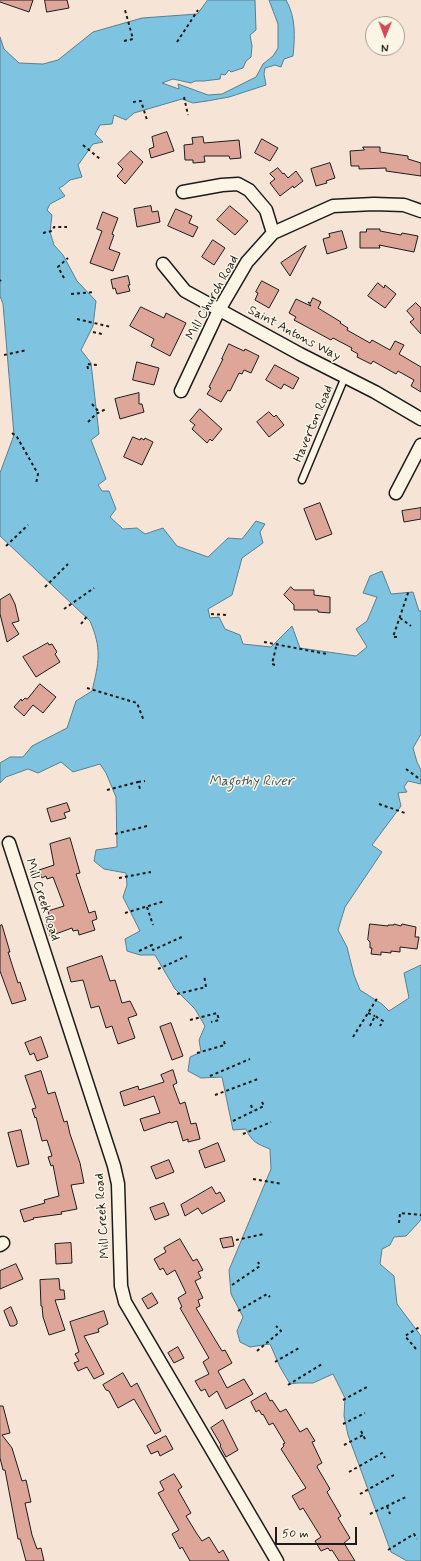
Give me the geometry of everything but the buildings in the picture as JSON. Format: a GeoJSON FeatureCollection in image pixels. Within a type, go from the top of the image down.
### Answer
{"type":"FeatureCollection","features":[{"type":"Feature","properties":{"kind":"street"},"geometry":{"type":"LineString","coordinates":[[183,192],[222,185],[238,184],[249,190],[266,210],[273,233]]}},
{"type":"Feature","properties":{"kind":"street","name":"Mill Church Road"},"geometry":{"type":"LineString","coordinates":[[181,391],[219,310],[247,262],[273,233],[333,206],[374,204],[404,206],[421,210]]}},
{"type":"Feature","properties":{"kind":"street","name":"Saint Antons Way"},"geometry":{"type":"LineString","coordinates":[[163,264],[184,291],[421,419]]}},
{"type":"Feature","properties":{"kind":"street"},"geometry":{"type":"LineString","coordinates":[[396,493],[421,445]]}},
{"type":"Feature","properties":{"kind":"street","name":"Mill Creek Road"},"geometry":{"type":"LineString","coordinates":[[9,843],[114,1166],[118,1184],[121,1286],[125,1302],[277,1561]]}},
{"type":"Feature","properties":{"kind":"lane","name":"Haverton Road"},"geometry":{"type":"LineString","coordinates":[[302,480],[345,377]]}},
{"type":"Feature","properties":{"kind":"path"},"geometry":{"type":"LineString","coordinates":[[124,41],[133,39],[125,10]]}},
{"type":"Feature","properties":{"kind":"path"},"geometry":{"type":"LineString","coordinates":[[177,42],[198,10]]}},
{"type":"Feature","properties":{"kind":"path"},"geometry":{"type":"LineString","coordinates":[[184,97],[188,116]]}},
{"type":"Feature","properties":{"kind":"path"},"geometry":{"type":"LineString","coordinates":[[133,102],[141,100],[147,120]]}},
{"type":"Feature","properties":{"kind":"path"},"geometry":{"type":"LineString","coordinates":[[83,145],[100,159]]}},
{"type":"Feature","properties":{"kind":"path"},"geometry":{"type":"LineString","coordinates":[[44,232],[52,231],[54,227],[66,227]]}},
{"type":"Feature","properties":{"kind":"path"},"geometry":{"type":"LineString","coordinates":[[64,278],[58,267],[68,258]]}},
{"type":"Feature","properties":{"kind":"path"},"geometry":{"type":"LineString","coordinates":[[71,294],[94,292]]}},
{"type":"Feature","properties":{"kind":"path"},"geometry":{"type":"LineString","coordinates":[[77,319],[111,327]]}},
{"type":"Feature","properties":{"kind":"path"},"geometry":{"type":"LineString","coordinates":[[93,332],[102,334]]}},
{"type":"Feature","properties":{"kind":"path"},"geometry":{"type":"LineString","coordinates":[[4,355],[27,350]]}},
{"type":"Feature","properties":{"kind":"path"},"geometry":{"type":"LineString","coordinates":[[88,368],[87,364],[97,365]]}},
{"type":"Feature","properties":{"kind":"path"},"geometry":{"type":"LineString","coordinates":[[92,404],[100,412]]}},
{"type":"Feature","properties":{"kind":"path"},"geometry":{"type":"LineString","coordinates":[[88,422],[96,414],[106,409]]}},
{"type":"Feature","properties":{"kind":"path"},"geometry":{"type":"LineString","coordinates":[[12,433],[17,437],[38,474],[36,484]]}},
{"type":"Feature","properties":{"kind":"path"},"geometry":{"type":"LineString","coordinates":[[6,546],[28,525]]}},
{"type":"Feature","properties":{"kind":"path"},"geometry":{"type":"LineString","coordinates":[[45,587],[68,564]]}},
{"type":"Feature","properties":{"kind":"path"},"geometry":{"type":"LineString","coordinates":[[64,609],[94,588]]}},
{"type":"Feature","properties":{"kind":"path"},"geometry":{"type":"LineString","coordinates":[[397,637],[393,637],[408,590]]}},
{"type":"Feature","properties":{"kind":"path"},"geometry":{"type":"LineString","coordinates":[[211,614],[226,615]]}},
{"type":"Feature","properties":{"kind":"path"},"geometry":{"type":"LineString","coordinates":[[82,624],[88,615]]}},
{"type":"Feature","properties":{"kind":"path"},"geometry":{"type":"LineString","coordinates":[[400,618],[411,626]]}},
{"type":"Feature","properties":{"kind":"path"},"geometry":{"type":"LineString","coordinates":[[264,642],[327,654]]}},
{"type":"Feature","properties":{"kind":"path"},"geometry":{"type":"LineString","coordinates":[[275,665],[272,664],[277,642]]}},
{"type":"Feature","properties":{"kind":"path"},"geometry":{"type":"LineString","coordinates":[[87,688],[137,703],[144,721]]}},
{"type":"Feature","properties":{"kind":"path"},"geometry":{"type":"LineString","coordinates":[[406,769],[421,780]]}},
{"type":"Feature","properties":{"kind":"path"},"geometry":{"type":"LineString","coordinates":[[107,790],[145,781]]}},
{"type":"Feature","properties":{"kind":"path"},"geometry":{"type":"LineString","coordinates":[[138,782],[140,790]]}},
{"type":"Feature","properties":{"kind":"path"},"geometry":{"type":"LineString","coordinates":[[378,804],[405,813]]}},
{"type":"Feature","properties":{"kind":"path"},"geometry":{"type":"LineString","coordinates":[[115,834],[147,826]]}},
{"type":"Feature","properties":{"kind":"path"},"geometry":{"type":"LineString","coordinates":[[119,878],[151,872]]}},
{"type":"Feature","properties":{"kind":"path"},"geometry":{"type":"LineString","coordinates":[[125,913],[166,901]]}},
{"type":"Feature","properties":{"kind":"path"},"geometry":{"type":"LineString","coordinates":[[147,906],[153,925]]}},
{"type":"Feature","properties":{"kind":"path"},"geometry":{"type":"LineString","coordinates":[[139,951],[152,945],[154,950],[184,936]]}},
{"type":"Feature","properties":{"kind":"path"},"geometry":{"type":"LineString","coordinates":[[158,970],[188,956]]}},
{"type":"Feature","properties":{"kind":"path"},"geometry":{"type":"LineString","coordinates":[[177,994],[206,987],[204,975]]}},
{"type":"Feature","properties":{"kind":"path"},"geometry":{"type":"LineString","coordinates":[[353,1037],[378,997]]}},
{"type":"Feature","properties":{"kind":"path"},"geometry":{"type":"LineString","coordinates":[[368,1012],[383,1021],[380,1026]]}},
{"type":"Feature","properties":{"kind":"path"},"geometry":{"type":"LineString","coordinates":[[190,1020],[217,1013],[219,1020],[211,1022]]}},
{"type":"Feature","properties":{"kind":"path"},"geometry":{"type":"LineString","coordinates":[[370,1026],[375,1016]]}},
{"type":"Feature","properties":{"kind":"path"},"geometry":{"type":"LineString","coordinates":[[196,1053],[225,1045],[224,1041]]}},
{"type":"Feature","properties":{"kind":"path"},"geometry":{"type":"LineString","coordinates":[[210,1076],[250,1059]]}},
{"type":"Feature","properties":{"kind":"path"},"geometry":{"type":"LineString","coordinates":[[215,1095],[258,1080]]}},
{"type":"Feature","properties":{"kind":"path"},"geometry":{"type":"LineString","coordinates":[[233,1121],[264,1106],[262,1102]]}},
{"type":"Feature","properties":{"kind":"path"},"geometry":{"type":"LineString","coordinates":[[251,1105],[254,1111]]}},
{"type":"Feature","properties":{"kind":"path"},"geometry":{"type":"LineString","coordinates":[[243,1134],[271,1122]]}},
{"type":"Feature","properties":{"kind":"path"},"geometry":{"type":"LineString","coordinates":[[253,1179],[282,1184]]}},
{"type":"Feature","properties":{"kind":"path"},"geometry":{"type":"LineString","coordinates":[[399,1223],[400,1214],[421,1215]]}},
{"type":"Feature","properties":{"kind":"path"},"geometry":{"type":"LineString","coordinates":[[236,1240],[264,1234]]}},
{"type":"Feature","properties":{"kind":"path"},"geometry":{"type":"LineString","coordinates":[[232,1285],[260,1266],[258,1262]]}},
{"type":"Feature","properties":{"kind":"path"},"geometry":{"type":"LineString","coordinates":[[238,1311],[267,1294],[270,1297]]}},
{"type":"Feature","properties":{"kind":"path"},"geometry":{"type":"LineString","coordinates":[[257,1352],[281,1331],[276,1326]]}},
{"type":"Feature","properties":{"kind":"path"},"geometry":{"type":"LineString","coordinates":[[416,1350],[405,1336],[421,1326]]}},
{"type":"Feature","properties":{"kind":"path"},"geometry":{"type":"LineString","coordinates":[[275,1362],[299,1348]]}},
{"type":"Feature","properties":{"kind":"path"},"geometry":{"type":"LineString","coordinates":[[288,1385],[322,1364]]}},
{"type":"Feature","properties":{"kind":"path"},"geometry":{"type":"LineString","coordinates":[[343,1400],[367,1387]]}},
{"type":"Feature","properties":{"kind":"path"},"geometry":{"type":"LineString","coordinates":[[343,1424],[365,1413]]}},
{"type":"Feature","properties":{"kind":"path"},"geometry":{"type":"LineString","coordinates":[[361,1431],[365,1439]]}},
{"type":"Feature","properties":{"kind":"path"},"geometry":{"type":"LineString","coordinates":[[344,1445],[363,1435]]}},
{"type":"Feature","properties":{"kind":"path"},"geometry":{"type":"LineString","coordinates":[[349,1472],[382,1453],[385,1458]]}},
{"type":"Feature","properties":{"kind":"path"},"geometry":{"type":"LineString","coordinates":[[360,1494],[394,1475]]}},
{"type":"Feature","properties":{"kind":"path"},"geometry":{"type":"LineString","coordinates":[[370,1514],[406,1497]]}},
{"type":"Feature","properties":{"kind":"path"},"geometry":{"type":"LineString","coordinates":[[387,1506],[390,1514]]}},
{"type":"Feature","properties":{"kind":"path"},"geometry":{"type":"LineString","coordinates":[[388,1550],[414,1534],[417,1539]]}},
{"type":"Feature","properties":{"kind":"water","name":"Magothy River"},"geometry":{"type":"Polygon","coordinates":[[[208,0],[255,0],[256,30],[250,35],[252,46],[251,57],[246,61],[243,68],[231,72],[229,70],[225,75],[221,74],[220,79],[195,81],[191,83],[173,79],[162,83],[179,89],[178,84],[208,95],[222,94],[256,77],[263,64],[273,56],[278,48],[278,24],[269,0],[286,0],[292,13],[294,27],[293,56],[284,59],[281,67],[275,65],[265,68],[264,74],[266,85],[229,97],[207,101],[193,103],[182,99],[134,113],[126,120],[114,115],[112,124],[100,125],[95,134],[103,142],[93,144],[78,165],[82,177],[70,180],[59,188],[65,196],[50,204],[47,210],[52,215],[50,232],[54,245],[63,255],[77,281],[96,301],[93,326],[81,350],[91,363],[99,434],[91,440],[106,479],[98,485],[102,491],[109,491],[116,509],[110,517],[123,529],[137,528],[145,534],[163,528],[177,546],[208,557],[228,538],[242,539],[256,521],[265,524],[260,532],[263,543],[242,558],[232,595],[208,609],[210,618],[219,617],[225,629],[240,635],[243,644],[271,647],[292,626],[300,648],[356,656],[367,647],[356,629],[367,621],[377,597],[363,593],[370,576],[382,571],[391,594],[413,592],[419,611],[421,611],[421,734],[413,748],[421,770],[421,784],[408,781],[404,787],[407,792],[398,793],[401,806],[372,845],[382,852],[345,907],[338,930],[347,947],[354,975],[360,990],[382,1004],[389,1011],[409,998],[404,973],[421,965],[421,1220],[406,1236],[394,1237],[390,1245],[382,1249],[380,1264],[394,1276],[397,1304],[421,1336],[421,1561],[407,1561],[391,1552],[348,1435],[344,1416],[345,1398],[333,1374],[313,1383],[290,1384],[280,1367],[270,1344],[250,1347],[240,1342],[237,1331],[243,1317],[231,1294],[229,1270],[271,1169],[270,1149],[255,1142],[250,1137],[246,1129],[233,1130],[222,1077],[201,1078],[188,1071],[190,1057],[201,1052],[199,1040],[205,1026],[195,1009],[175,989],[155,955],[140,955],[127,951],[125,939],[140,931],[123,897],[127,885],[126,873],[104,869],[94,861],[96,850],[117,847],[116,797],[106,773],[100,764],[73,772],[61,762],[38,773],[28,769],[6,777],[0,783],[0,763],[10,757],[23,757],[32,746],[67,728],[76,701],[92,691],[98,663],[98,648],[90,621],[0,536],[0,473],[14,435],[3,304],[0,296],[0,37],[4,49],[19,63],[43,64],[58,60],[93,32],[142,18],[197,14],[208,0]]]}}]}
